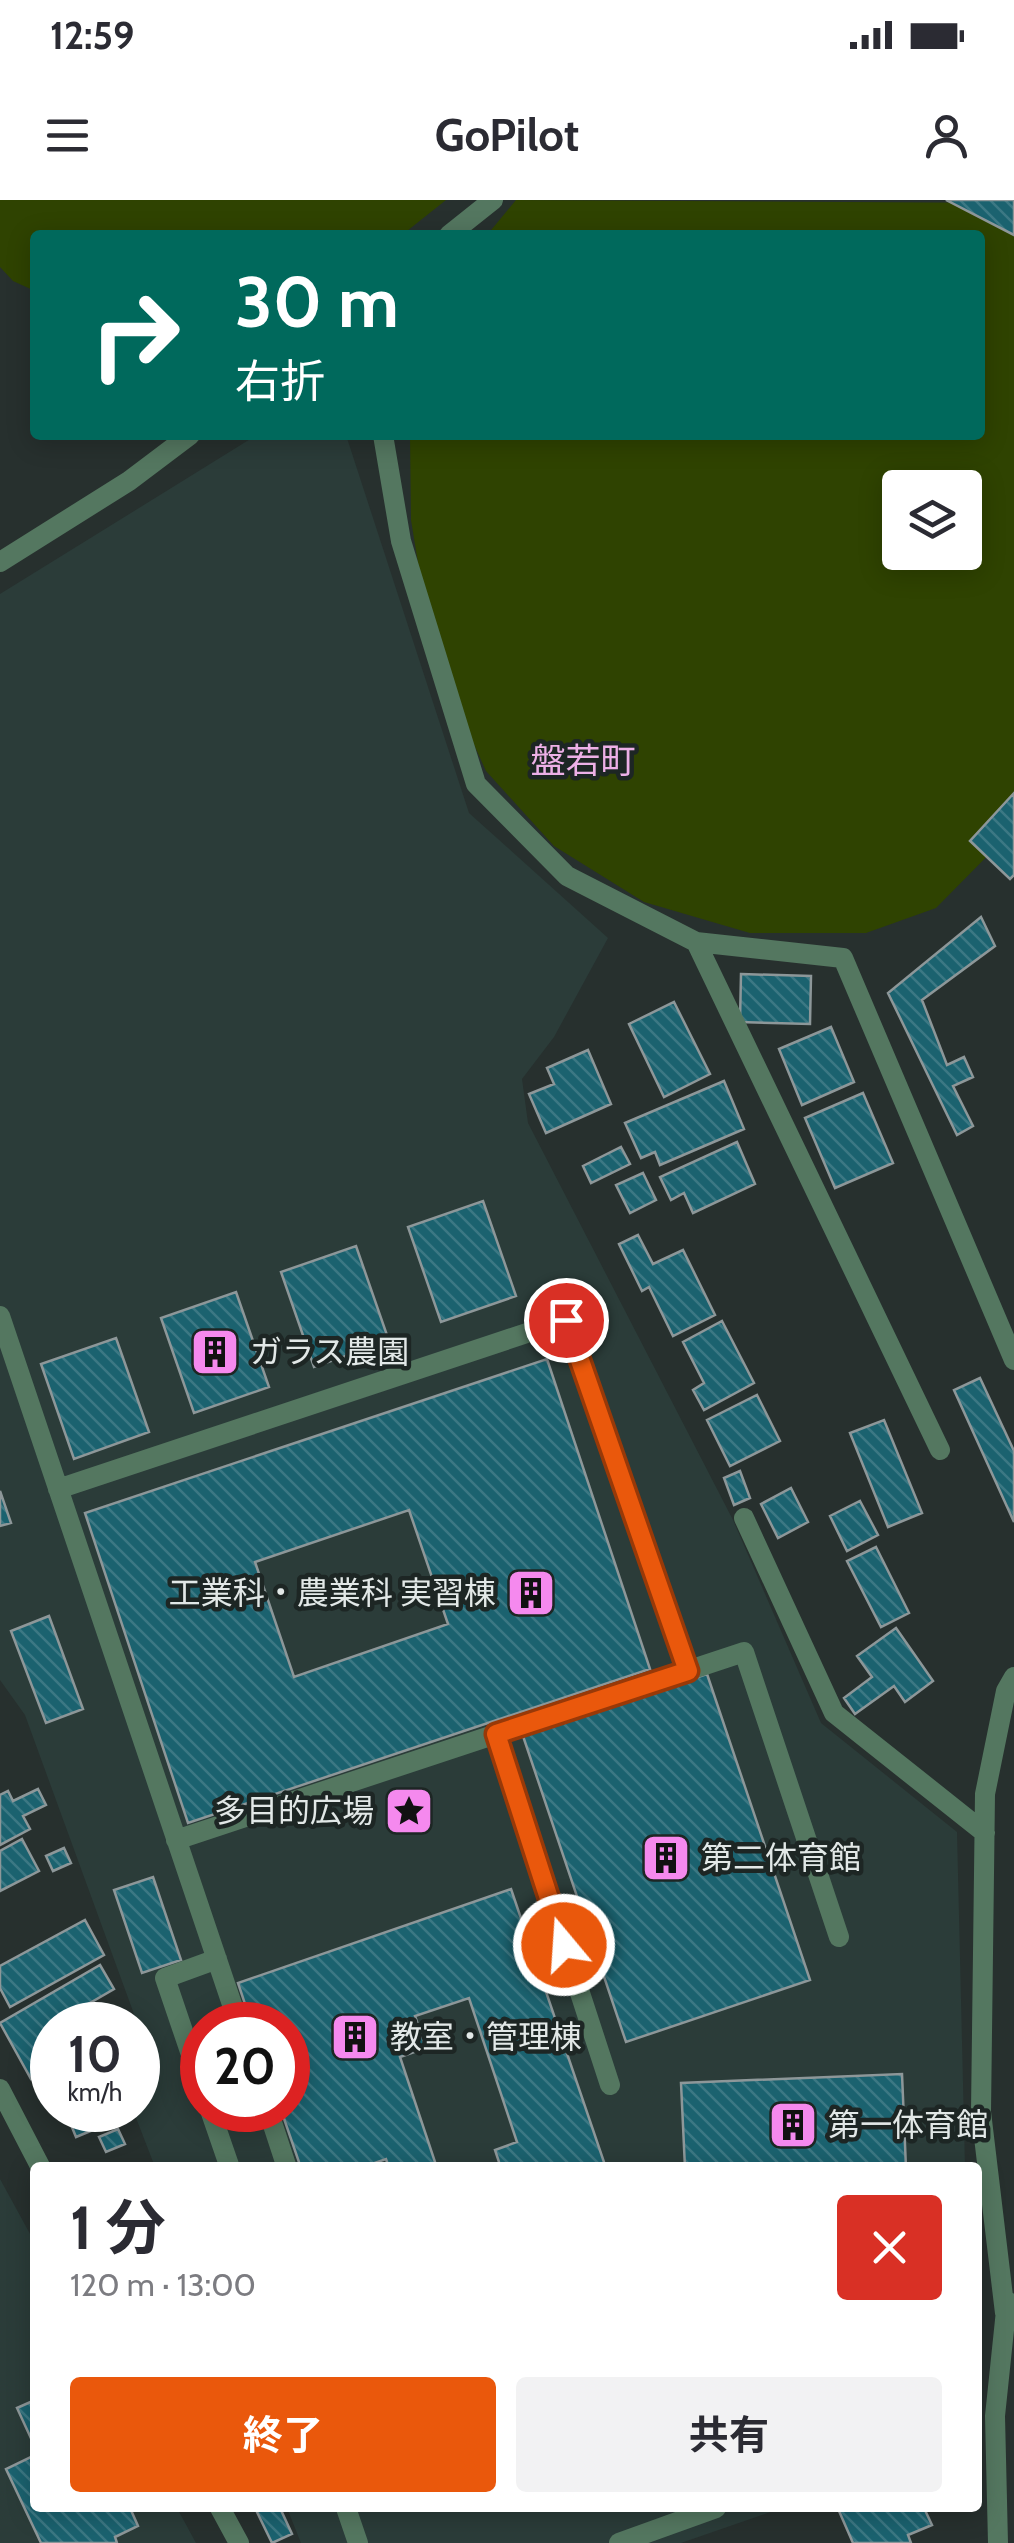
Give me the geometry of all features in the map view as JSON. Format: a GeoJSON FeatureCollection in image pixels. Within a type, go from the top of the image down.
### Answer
{"type":"FeatureCollection","features":[{"type":"Feature","properties":{"kind":"street"},"geometry":{"type":"LineString","coordinates":[[455,230],[493,200]]}},
{"type":"Feature","properties":{"kind":"street"},"geometry":{"type":"LineString","coordinates":[[0,562],[130,481],[183,440]]}},
{"type":"Feature","properties":{"kind":"street"},"geometry":{"type":"LineString","coordinates":[[384,440],[402,541],[476,784],[566,876],[696,942],[842,958],[1014,1360]]}},
{"type":"Feature","properties":{"kind":"street"},"geometry":{"type":"LineString","coordinates":[[696,942],[940,1450]]}},
{"type":"Feature","properties":{"kind":"street"},"geometry":{"type":"LineString","coordinates":[[0,1316],[231,2002]]}},
{"type":"Feature","properties":{"kind":"street"},"geometry":{"type":"LineString","coordinates":[[58,1489],[566,1320],[688,1671]]}},
{"type":"Feature","properties":{"kind":"street"},"geometry":{"type":"LineString","coordinates":[[744,1518],[834,1713],[985,1832]]}},
{"type":"Feature","properties":{"kind":"street"},"geometry":{"type":"LineString","coordinates":[[176,1840],[744,1652],[839,1938]]}},
{"type":"Feature","properties":{"kind":"street"},"geometry":{"type":"LineString","coordinates":[[1009,2313],[981,2112],[985,1794],[1006,1691],[1014,1677]]}},
{"type":"Feature","properties":{"kind":"street"},"geometry":{"type":"LineString","coordinates":[[496,1734],[610,2085]]}},
{"type":"Feature","properties":{"kind":"street"},"geometry":{"type":"LineString","coordinates":[[180,2023],[165,1978],[217,1958]]}},
{"type":"Feature","properties":{"kind":"street"},"geometry":{"type":"LineString","coordinates":[[0,2089],[39,2162]]}},
{"type":"Feature","properties":{"kind":"street"},"geometry":{"type":"LineString","coordinates":[[218,2132],[228,2162]]}},
{"type":"Feature","properties":{"kind":"street"},"geometry":{"type":"LineString","coordinates":[[275,2132],[285,2162]]}},
{"type":"Feature","properties":{"kind":"street"},"geometry":{"type":"LineString","coordinates":[[998,2543],[994,2416],[1014,2272]]}},
{"type":"Feature","properties":{"kind":"street"},"geometry":{"type":"LineString","coordinates":[[222,2512],[239,2543]]}},
{"type":"Feature","properties":{"kind":"street"},"geometry":{"type":"LineString","coordinates":[[347,2512],[358,2543]]}},
{"type":"Feature","properties":{"kind":"street"},"geometry":{"type":"LineString","coordinates":[[618,2543],[705,2512]]}},
{"type":"Feature","properties":{"kind":"shaded area"},"geometry":{"type":"Polygon","coordinates":[[[249,440],[348,440],[469,813],[608,938],[554,1037],[522,1079],[528,1123],[733,1520],[821,1723],[957,1832],[965,2162],[153,2162],[141,2132],[160,2132],[160,2002],[130,2002],[25,1715],[0,1680],[0,594],[249,440]]]}},
{"type":"Feature","properties":{"kind":"shaded area"},"geometry":{"type":"Polygon","coordinates":[[[0,2179],[30,2234],[30,2512],[179,2512],[196,2543],[0,2543],[0,2179]]]}},
{"type":"Feature","properties":{"kind":"shaded area"},"geometry":{"type":"Polygon","coordinates":[[[289,2512],[770,2512],[681,2543],[301,2543],[289,2512]]]}},
{"type":"Feature","properties":{"kind":"green space"},"geometry":{"type":"Polygon","coordinates":[[[0,200],[446,200],[408,230],[30,230],[30,289],[13,281],[0,267],[0,200]]]}},
{"type":"Feature","properties":{"kind":"green space"},"geometry":{"type":"Polygon","coordinates":[[[516,200],[1014,203],[1014,829],[936,908],[866,933],[750,933],[644,902],[554,846],[486,771],[433,654],[411,520],[410,440],[985,440],[985,230],[491,230],[516,200]]]}},
{"type":"Feature","properties":{"kind":"building"},"geometry":{"type":"Polygon","coordinates":[[[946,200],[1014,200],[1014,235],[946,200]]]}},
{"type":"Feature","properties":{"kind":"building"},"geometry":{"type":"Polygon","coordinates":[[[1014,793],[1014,875],[1010,879],[970,841],[1014,793]]]}},
{"type":"Feature","properties":{"kind":"building"},"geometry":{"type":"Polygon","coordinates":[[[981,917],[995,946],[922,1000],[947,1065],[964,1057],[973,1077],[953,1086],[973,1126],[957,1135],[888,993],[981,917]]]}},
{"type":"Feature","properties":{"kind":"building"},"geometry":{"type":"Polygon","coordinates":[[[741,974],[811,976],[810,1024],[740,1022],[741,974]]]}},
{"type":"Feature","properties":{"kind":"building"},"geometry":{"type":"Polygon","coordinates":[[[674,1002],[710,1074],[664,1097],[629,1024],[674,1002]]]}},
{"type":"Feature","properties":{"kind":"building"},"geometry":{"type":"Polygon","coordinates":[[[831,1027],[854,1082],[802,1105],[779,1049],[831,1027]]]}},
{"type":"Feature","properties":{"kind":"building"},"geometry":{"type":"Polygon","coordinates":[[[588,1050],[611,1104],[546,1133],[529,1094],[554,1084],[547,1068],[588,1050]]]}},
{"type":"Feature","properties":{"kind":"building"},"geometry":{"type":"Polygon","coordinates":[[[724,1081],[744,1129],[660,1165],[655,1152],[641,1158],[625,1123],[724,1081]]]}},
{"type":"Feature","properties":{"kind":"building"},"geometry":{"type":"Polygon","coordinates":[[[863,1093],[893,1163],[835,1188],[805,1118],[863,1093]]]}},
{"type":"Feature","properties":{"kind":"building"},"geometry":{"type":"Polygon","coordinates":[[[737,1142],[755,1184],[693,1213],[684,1193],[671,1200],[660,1177],[737,1142]]]}},
{"type":"Feature","properties":{"kind":"building"},"geometry":{"type":"Polygon","coordinates":[[[621,1147],[630,1164],[591,1183],[583,1166],[621,1147]]]}},
{"type":"Feature","properties":{"kind":"building"},"geometry":{"type":"Polygon","coordinates":[[[643,1173],[656,1200],[630,1213],[616,1185],[643,1173]]]}},
{"type":"Feature","properties":{"kind":"building"},"geometry":{"type":"Polygon","coordinates":[[[483,1201],[516,1296],[441,1322],[408,1227],[483,1201]]]}},
{"type":"Feature","properties":{"kind":"building"},"geometry":{"type":"Polygon","coordinates":[[[638,1235],[653,1264],[683,1250],[715,1315],[673,1336],[649,1287],[642,1291],[619,1244],[638,1235]]]}},
{"type":"Feature","properties":{"kind":"building","name":"ガラス農園"},"geometry":{"type":"Polygon","coordinates":[[[356,1246],[389,1341],[314,1367],[281,1272],[356,1246]]]}},
{"type":"Feature","properties":{"kind":"building","name":"ガラス農園"},"geometry":{"type":"Polygon","coordinates":[[[236,1292],[269,1387],[194,1413],[161,1318],[236,1292]]]}},
{"type":"Feature","properties":{"kind":"building"},"geometry":{"type":"Polygon","coordinates":[[[722,1321],[754,1383],[704,1410],[693,1390],[704,1383],[683,1342],[722,1321]]]}},
{"type":"Feature","properties":{"kind":"building"},"geometry":{"type":"Polygon","coordinates":[[[116,1338],[149,1432],[74,1459],[41,1364],[116,1338]]]}},
{"type":"Feature","properties":{"kind":"building","name":"工業科・農業科 実習棟"},"geometry":{"type":"Polygon","coordinates":[[[547,1359],[650,1669],[188,1823],[85,1513],[547,1359]],[[409,1510],[255,1562],[294,1677],[448,1624],[409,1510]]]}},
{"type":"Feature","properties":{"kind":"building"},"geometry":{"type":"Polygon","coordinates":[[[980,1378],[1014,1451],[1014,1522],[954,1390],[980,1378]]]}},
{"type":"Feature","properties":{"kind":"building"},"geometry":{"type":"Polygon","coordinates":[[[757,1395],[780,1441],[730,1466],[707,1420],[757,1395]]]}},
{"type":"Feature","properties":{"kind":"building"},"geometry":{"type":"Polygon","coordinates":[[[884,1420],[922,1513],[888,1527],[850,1433],[884,1420]]]}},
{"type":"Feature","properties":{"kind":"building"},"geometry":{"type":"Polygon","coordinates":[[[740,1471],[750,1498],[734,1505],[724,1478],[740,1471]]]}},
{"type":"Feature","properties":{"kind":"building"},"geometry":{"type":"Polygon","coordinates":[[[791,1488],[808,1522],[778,1538],[761,1504],[791,1488]]]}},
{"type":"Feature","properties":{"kind":"building"},"geometry":{"type":"Polygon","coordinates":[[[0,1491],[11,1523],[0,1526],[0,1491]]]}},
{"type":"Feature","properties":{"kind":"building"},"geometry":{"type":"Polygon","coordinates":[[[860,1501],[878,1535],[847,1551],[830,1516],[860,1501]]]}},
{"type":"Feature","properties":{"kind":"building"},"geometry":{"type":"Polygon","coordinates":[[[876,1547],[909,1613],[881,1627],[847,1561],[876,1547]]]}},
{"type":"Feature","properties":{"kind":"building"},"geometry":{"type":"Polygon","coordinates":[[[49,1616],[83,1709],[46,1723],[11,1631],[49,1616]]]}},
{"type":"Feature","properties":{"kind":"building"},"geometry":{"type":"Polygon","coordinates":[[[896,1628],[933,1681],[905,1702],[894,1686],[855,1714],[844,1698],[872,1677],[857,1656],[896,1628]]]}},
{"type":"Feature","properties":{"kind":"building","name":"第二体育館"},"geometry":{"type":"Polygon","coordinates":[[[707,1674],[810,1980],[626,2042],[523,1736],[707,1674]]]}},
{"type":"Feature","properties":{"kind":"building"},"geometry":{"type":"Polygon","coordinates":[[[38,1789],[46,1805],[23,1816],[30,1829],[0,1845],[0,1795],[8,1791],[13,1801],[38,1789]]]}},
{"type":"Feature","properties":{"kind":"building"},"geometry":{"type":"Polygon","coordinates":[[[22,1839],[39,1871],[0,1891],[0,1851],[22,1839]]]}},
{"type":"Feature","properties":{"kind":"building"},"geometry":{"type":"Polygon","coordinates":[[[64,1848],[71,1863],[53,1871],[46,1856],[64,1848]]]}},
{"type":"Feature","properties":{"kind":"building"},"geometry":{"type":"Polygon","coordinates":[[[153,1877],[181,1960],[142,1973],[114,1890],[153,1877]]]}},
{"type":"Feature","properties":{"kind":"building","name":"教室・管理棟"},"geometry":{"type":"Polygon","coordinates":[[[511,1889],[604,2162],[499,2162],[495,2150],[517,2142],[469,1998],[415,2016],[426,2048],[400,2057],[435,2162],[299,2162],[289,2132],[310,2132],[310,2002],[244,2002],[238,1983],[511,1889]]]}},
{"type":"Feature","properties":{"kind":"building"},"geometry":{"type":"Polygon","coordinates":[[[85,1920],[104,1955],[10,2007],[0,1988],[0,1966],[85,1920]]]}},
{"type":"Feature","properties":{"kind":"building"},"geometry":{"type":"Polygon","coordinates":[[[100,1965],[114,1989],[92,2002],[36,2002],[100,1965]]]}},
{"type":"Feature","properties":{"kind":"building"},"geometry":{"type":"Polygon","coordinates":[[[30,2006],[30,2077],[0,2023],[30,2006]]]}},
{"type":"Feature","properties":{"kind":"building","name":"第一体育館"},"geometry":{"type":"Polygon","coordinates":[[[902,2074],[906,2162],[685,2162],[681,2083],[902,2074]]]}},
{"type":"Feature","properties":{"kind":"building"},"geometry":{"type":"Polygon","coordinates":[[[119,2132],[125,2144],[106,2152],[99,2137],[119,2132]]]}},
{"type":"Feature","properties":{"kind":"building"},"geometry":{"type":"Polygon","coordinates":[[[30,2402],[30,2436],[17,2408],[30,2402]]]}},
{"type":"Feature","properties":{"kind":"building"},"geometry":{"type":"Polygon","coordinates":[[[30,2457],[30,2512],[132,2512],[138,2526],[115,2537],[117,2543],[41,2543],[6,2469],[30,2457]]]}},
{"type":"Feature","properties":{"kind":"building"},"geometry":{"type":"Polygon","coordinates":[[[257,2512],[282,2512],[292,2534],[272,2543],[257,2512]]]}},
{"type":"Feature","properties":{"kind":"building"},"geometry":{"type":"Polygon","coordinates":[[[839,2512],[926,2512],[932,2525],[908,2535],[911,2543],[853,2543],[839,2512]]]}},
{"type":"Feature","properties":{"kind":"place","name":"ガラス農園"},"geometry":{"type":"Point","coordinates":[215,1352]}},
{"type":"Feature","properties":{"kind":"place","name":"工業科・農業科 実習棟"},"geometry":{"type":"Point","coordinates":[531,1593]}},
{"type":"Feature","properties":{"kind":"place","name":"多目的広場"},"geometry":{"type":"Point","coordinates":[409,1811]}},
{"type":"Feature","properties":{"kind":"place","name":"第二体育館"},"geometry":{"type":"Point","coordinates":[666,1858]}},
{"type":"Feature","properties":{"kind":"place","name":"教室・管理棟"},"geometry":{"type":"Point","coordinates":[355,2037]}},
{"type":"Feature","properties":{"kind":"place","name":"第一体育館"},"geometry":{"type":"Point","coordinates":[793,2125]}},
{"type":"Feature","properties":{"kind":"district","name":"盤若町"},"geometry":{"type":"Point","coordinates":[583,761]}},
{"type":"Feature","properties":{"kind":"route"},"geometry":{"type":"LineString","coordinates":[[564,1945],[496,1734],[688,1671],[566,1320]]}}]}
